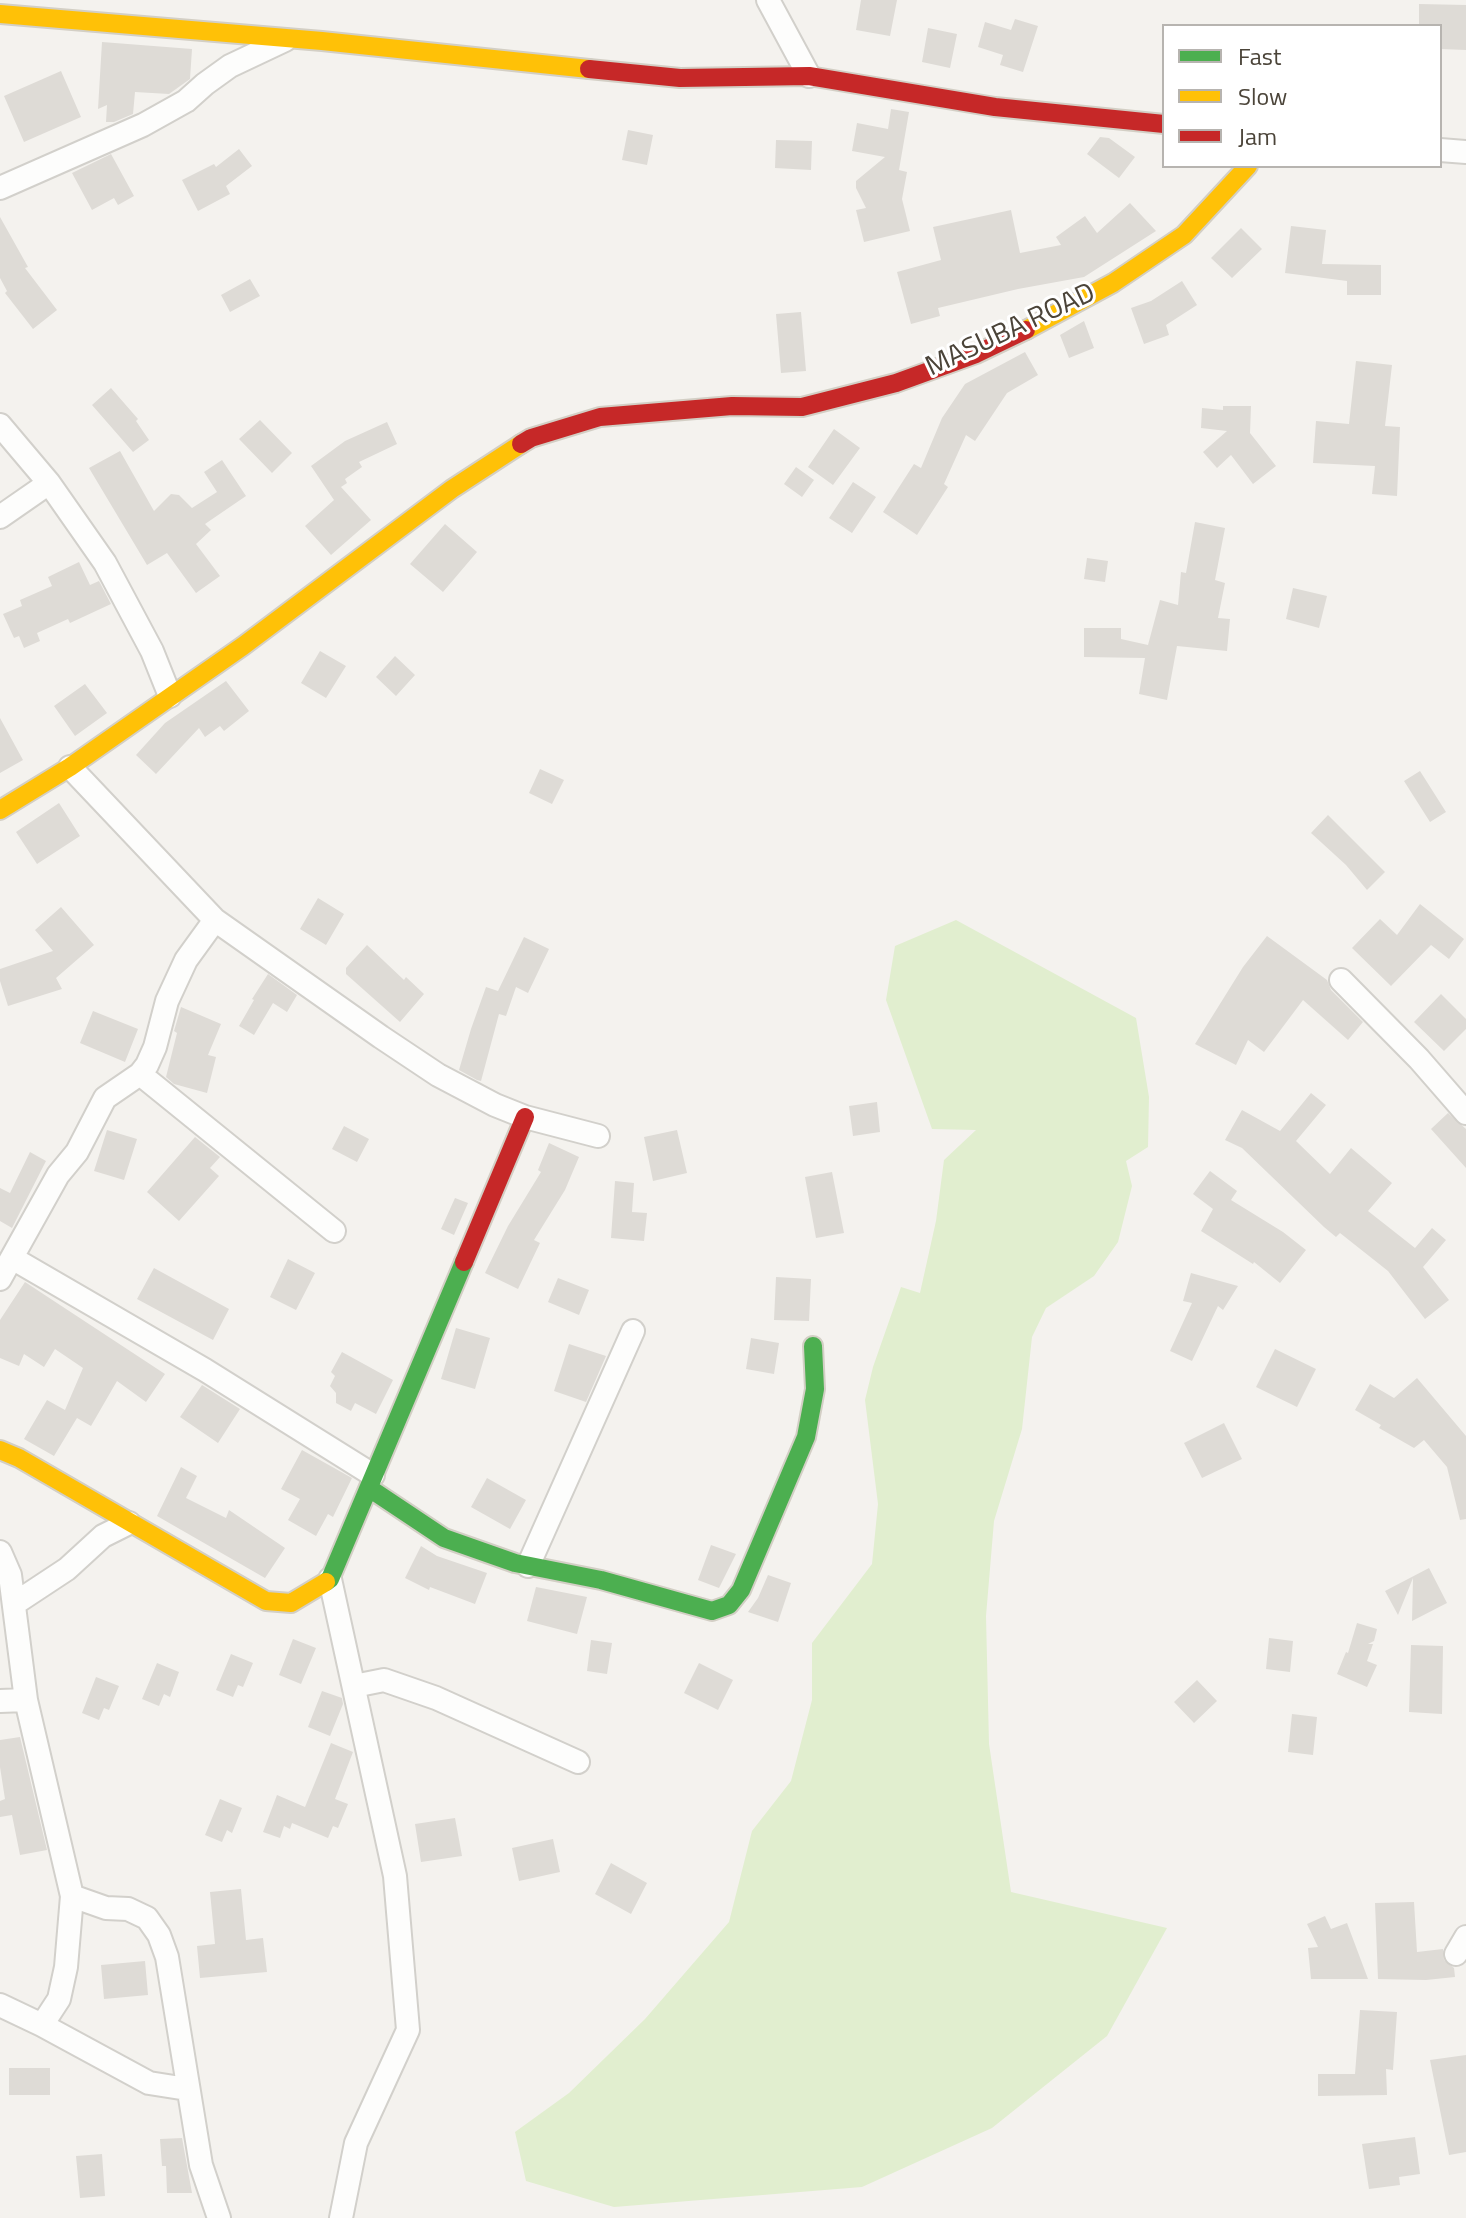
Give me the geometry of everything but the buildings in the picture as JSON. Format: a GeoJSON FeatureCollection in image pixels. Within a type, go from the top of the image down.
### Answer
{"type":"FeatureCollection","features":[{"type":"Feature","properties":{"kind":"street"},"geometry":{"type":"LineString","coordinates":[[768,0],[809,76]]}},
{"type":"Feature","properties":{"kind":"street"},"geometry":{"type":"LineString","coordinates":[[0,14],[680,78],[809,76],[995,107],[1162,124]]}},
{"type":"Feature","properties":{"kind":"street"},"geometry":{"type":"LineString","coordinates":[[0,188],[143,125],[186,101],[230,66],[289,39]]}},
{"type":"Feature","properties":{"kind":"street"},"geometry":{"type":"LineString","coordinates":[[1442,150],[1466,152]]}},
{"type":"Feature","properties":{"kind":"street","name":"MASUBA ROAD"},"geometry":{"type":"LineString","coordinates":[[0,810],[70,767],[243,646],[452,489],[531,438],[600,417],[732,406],[802,407],[896,383],[976,354],[1053,317],[1113,283],[1184,235],[1246,168]]}},
{"type":"Feature","properties":{"kind":"street"},"geometry":{"type":"LineString","coordinates":[[0,425],[49,483],[105,563],[152,651],[170,696]]}},
{"type":"Feature","properties":{"kind":"street"},"geometry":{"type":"LineString","coordinates":[[0,517],[49,483]]}},
{"type":"Feature","properties":{"kind":"street"},"geometry":{"type":"LineString","coordinates":[[70,767],[215,920],[438,1075],[525,1117],[598,1136]]}},
{"type":"Feature","properties":{"kind":"street"},"geometry":{"type":"LineString","coordinates":[[0,1279],[58,1175],[77,1152],[105,1098],[140,1074],[147,1065],[167,1001],[186,960],[215,920]]}},
{"type":"Feature","properties":{"kind":"street"},"geometry":{"type":"LineString","coordinates":[[1341,980],[1419,1059],[1466,1113]]}},
{"type":"Feature","properties":{"kind":"street"},"geometry":{"type":"LineString","coordinates":[[140,1074],[334,1231]]}},
{"type":"Feature","properties":{"kind":"street"},"geometry":{"type":"LineString","coordinates":[[0,1450],[19,1458],[266,1601],[291,1603],[330,1579],[525,1117]]}},
{"type":"Feature","properties":{"kind":"street"},"geometry":{"type":"LineString","coordinates":[[12,1258],[205,1370],[371,1482],[444,1538],[515,1563],[601,1580],[712,1611],[729,1605],[741,1590],[806,1437],[815,1389],[813,1346]]}},
{"type":"Feature","properties":{"kind":"street"},"geometry":{"type":"LineString","coordinates":[[528,1566],[633,1331]]}},
{"type":"Feature","properties":{"kind":"street"},"geometry":{"type":"LineString","coordinates":[[14,1604],[67,1569],[103,1536],[129,1523]]}},
{"type":"Feature","properties":{"kind":"street"},"geometry":{"type":"LineString","coordinates":[[0,1552],[10,1575],[26,1700],[72,1896],[66,1967],[59,1999],[42,2025]]}},
{"type":"Feature","properties":{"kind":"street"},"geometry":{"type":"LineString","coordinates":[[330,1579],[395,1876],[408,2030],[356,2143],[341,2218]]}},
{"type":"Feature","properties":{"kind":"street"},"geometry":{"type":"LineString","coordinates":[[354,1686],[384,1680],[436,1698],[578,1762]]}},
{"type":"Feature","properties":{"kind":"street"},"geometry":{"type":"LineString","coordinates":[[0,1701],[26,1700]]}},
{"type":"Feature","properties":{"kind":"street"},"geometry":{"type":"LineString","coordinates":[[72,1896],[106,1908],[128,1909],[147,1918],[159,1935],[167,1957],[201,2165],[219,2218]]}},
{"type":"Feature","properties":{"kind":"street"},"geometry":{"type":"LineString","coordinates":[[0,2005],[149,2083],[187,2089]]}},
{"type":"Feature","properties":{"kind":"green space"},"geometry":{"type":"Polygon","coordinates":[[[956,920],[1136,1018],[1149,1097],[1148,1147],[1126,1161],[1132,1186],[1118,1242],[1094,1276],[1046,1308],[1032,1337],[1022,1429],[994,1521],[986,1616],[989,1744],[1011,1892],[1167,1928],[1107,2036],[992,2128],[862,2187],[614,2207],[526,2181],[515,2132],[569,2093],[645,2019],[729,1922],[752,1831],[791,1781],[812,1700],[812,1643],[872,1564],[878,1504],[865,1400],[901,1287],[920,1293],[936,1221],[944,1160],[976,1130],[932,1129],[886,1000],[895,946],[956,920]]]}},
{"type":"Feature","properties":{"kind":"traffic: fast"},"geometry":{"type":"LineString","coordinates":[[326,1582],[330,1579],[464,1262]]}},
{"type":"Feature","properties":{"kind":"traffic: fast"},"geometry":{"type":"LineString","coordinates":[[369,1488],[444,1538],[515,1563],[601,1580],[712,1611],[729,1605],[741,1590],[806,1437],[815,1389],[813,1346]]}},
{"type":"Feature","properties":{"kind":"traffic: slow"},"geometry":{"type":"LineString","coordinates":[[0,14],[322,41],[589,69]]}},
{"type":"Feature","properties":{"kind":"traffic: slow"},"geometry":{"type":"LineString","coordinates":[[1026,330],[1113,283],[1184,235],[1246,168]]}},
{"type":"Feature","properties":{"kind":"traffic: slow"},"geometry":{"type":"LineString","coordinates":[[0,810],[70,767],[243,646],[452,489],[521,444]]}},
{"type":"Feature","properties":{"kind":"traffic: slow"},"geometry":{"type":"LineString","coordinates":[[0,1450],[19,1458],[266,1601],[291,1603],[326,1582]]}},
{"type":"Feature","properties":{"kind":"traffic: jam"},"geometry":{"type":"LineString","coordinates":[[589,69],[680,78],[809,76],[995,107],[1162,124]]}},
{"type":"Feature","properties":{"kind":"traffic: jam"},"geometry":{"type":"LineString","coordinates":[[521,444],[531,438],[600,417],[732,406],[802,407],[896,383],[976,354],[1026,330]]}},
{"type":"Feature","properties":{"kind":"traffic: jam"},"geometry":{"type":"LineString","coordinates":[[464,1262],[525,1117]]}}]}
